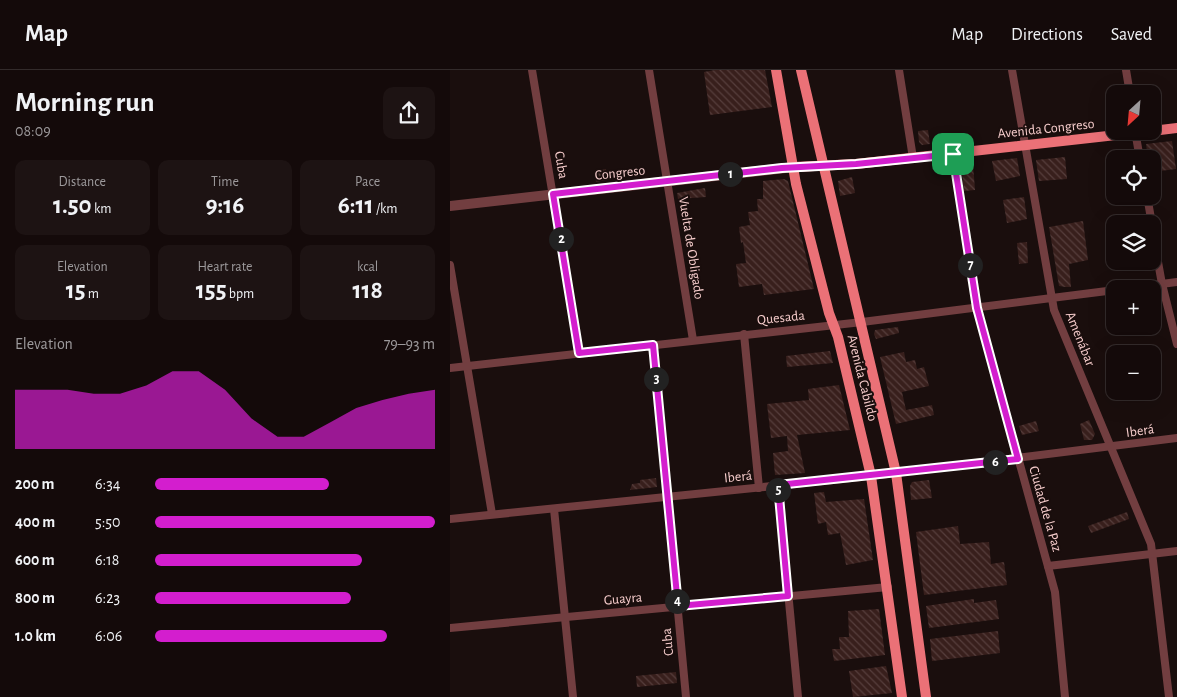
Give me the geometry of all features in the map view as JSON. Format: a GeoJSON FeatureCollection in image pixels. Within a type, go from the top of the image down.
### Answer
{"type":"FeatureCollection","features":[{"type":"Feature","properties":{"kind":"main road","name":"Avenida Cabildo"},"geometry":{"type":"LineString","coordinates":[[776,70],[794,167],[871,476],[902,697]]}},
{"type":"Feature","properties":{"kind":"main road","name":"Avenida Cabildo"},"geometry":{"type":"LineString","coordinates":[[801,70],[822,166],[862,322],[896,473],[926,697]]}},
{"type":"Feature","properties":{"kind":"main road","name":"Avenida Congreso"},"geometry":{"type":"LineString","coordinates":[[1161,130],[1177,128]]}},
{"type":"Feature","properties":{"kind":"main road","name":"Avenida Congreso"},"geometry":{"type":"LineString","coordinates":[[794,167],[913,158],[1106,137]]}},
{"type":"Feature","properties":{"kind":"street","name":"Cuba"},"geometry":{"type":"LineString","coordinates":[[532,70],[579,353]]}},
{"type":"Feature","properties":{"kind":"street","name":"Vuelta de Obligado"},"geometry":{"type":"LineString","coordinates":[[648,70],[693,340]]}},
{"type":"Feature","properties":{"kind":"street"},"geometry":{"type":"LineString","coordinates":[[899,70],[913,158]]}},
{"type":"Feature","properties":{"kind":"street","name":"Amenábar"},"geometry":{"type":"LineString","coordinates":[[1012,70],[1051,299],[1153,554],[1170,697]]}},
{"type":"Feature","properties":{"kind":"street"},"geometry":{"type":"LineString","coordinates":[[1126,70],[1128,85]]}},
{"type":"Feature","properties":{"kind":"street","name":"Ciudad de la Paz"},"geometry":{"type":"LineString","coordinates":[[953,154],[977,308],[1048,566],[1059,627],[1065,697]]}},
{"type":"Feature","properties":{"kind":"street","name":"Congreso"},"geometry":{"type":"LineString","coordinates":[[450,206],[794,167]]}},
{"type":"Feature","properties":{"kind":"street"},"geometry":{"type":"LineString","coordinates":[[450,265],[492,514]]}},
{"type":"Feature","properties":{"kind":"street"},"geometry":{"type":"LineString","coordinates":[[1159,270],[1177,344]]}},
{"type":"Feature","properties":{"kind":"street"},"geometry":{"type":"LineString","coordinates":[[1162,284],[1177,282]]}},
{"type":"Feature","properties":{"kind":"street","name":"Quesada"},"geometry":{"type":"LineString","coordinates":[[450,368],[862,322],[1106,291]]}},
{"type":"Feature","properties":{"kind":"street"},"geometry":{"type":"LineString","coordinates":[[744,334],[759,488]]}},
{"type":"Feature","properties":{"kind":"street","name":"Cuba"},"geometry":{"type":"LineString","coordinates":[[653,345],[686,697]]}},
{"type":"Feature","properties":{"kind":"street","name":"Iberá"},"geometry":{"type":"LineString","coordinates":[[450,519],[871,476],[1110,448],[1177,438]]}},
{"type":"Feature","properties":{"kind":"street"},"geometry":{"type":"LineString","coordinates":[[778,485],[798,697]]}},
{"type":"Feature","properties":{"kind":"street"},"geometry":{"type":"LineString","coordinates":[[554,509],[573,697]]}},
{"type":"Feature","properties":{"kind":"street"},"geometry":{"type":"LineString","coordinates":[[1048,566],[1177,551]]}},
{"type":"Feature","properties":{"kind":"street","name":"Guayra"},"geometry":{"type":"LineString","coordinates":[[450,628],[888,587]]}},
{"type":"Feature","properties":{"kind":"building"},"geometry":{"type":"Polygon","coordinates":[[[715,70],[765,70],[772,107],[710,115],[704,72],[715,70]]]}},
{"type":"Feature","properties":{"kind":"building"},"geometry":{"type":"Polygon","coordinates":[[[928,130],[930,144],[922,145],[919,142],[918,131],[928,130]]]}},
{"type":"Feature","properties":{"kind":"building"},"geometry":{"type":"Polygon","coordinates":[[[1172,141],[1176,169],[1161,171],[1161,150],[1147,150],[1146,144],[1172,141]]]}},
{"type":"Feature","properties":{"kind":"building"},"geometry":{"type":"Polygon","coordinates":[[[1065,157],[1067,179],[1039,181],[1036,160],[1065,157]]]}},
{"type":"Feature","properties":{"kind":"building"},"geometry":{"type":"Polygon","coordinates":[[[1017,158],[1020,176],[996,181],[992,161],[1017,158]]]}},
{"type":"Feature","properties":{"kind":"building"},"geometry":{"type":"Polygon","coordinates":[[[973,164],[975,190],[964,191],[961,165],[973,164]]]}},
{"type":"Feature","properties":{"kind":"building"},"geometry":{"type":"Polygon","coordinates":[[[606,169],[607,180],[596,182],[594,171],[606,169]]]}},
{"type":"Feature","properties":{"kind":"building"},"geometry":{"type":"Polygon","coordinates":[[[852,177],[855,193],[840,196],[838,181],[852,177]]]}},
{"type":"Feature","properties":{"kind":"building"},"geometry":{"type":"Polygon","coordinates":[[[784,179],[788,181],[814,289],[764,295],[762,284],[739,287],[736,264],[746,263],[739,227],[750,225],[748,212],[758,211],[757,199],[763,199],[763,181],[784,179]]]}},
{"type":"Feature","properties":{"kind":"building"},"geometry":{"type":"Polygon","coordinates":[[[705,188],[706,197],[678,199],[677,193],[705,188]]]}},
{"type":"Feature","properties":{"kind":"building"},"geometry":{"type":"Polygon","coordinates":[[[1024,197],[1027,219],[1007,223],[1003,200],[1024,197]]]}},
{"type":"Feature","properties":{"kind":"building"},"geometry":{"type":"Polygon","coordinates":[[[1083,221],[1088,260],[1069,264],[1071,287],[1059,286],[1049,227],[1083,221]]]}},
{"type":"Feature","properties":{"kind":"building"},"geometry":{"type":"Polygon","coordinates":[[[1027,242],[1028,263],[1019,264],[1017,243],[1027,242]]]}},
{"type":"Feature","properties":{"kind":"building"},"geometry":{"type":"Polygon","coordinates":[[[898,327],[899,333],[876,339],[875,330],[898,327]]]}},
{"type":"Feature","properties":{"kind":"building"},"geometry":{"type":"Polygon","coordinates":[[[830,351],[833,363],[787,367],[786,356],[830,351]]]}},
{"type":"Feature","properties":{"kind":"building"},"geometry":{"type":"Polygon","coordinates":[[[904,352],[906,362],[915,360],[917,369],[924,367],[929,386],[902,392],[906,410],[932,405],[934,415],[896,424],[880,357],[904,352]]]}},
{"type":"Feature","properties":{"kind":"building"},"geometry":{"type":"Polygon","coordinates":[[[839,385],[850,430],[797,435],[805,473],[775,475],[773,453],[788,451],[787,436],[771,438],[767,404],[809,400],[808,389],[839,385]]]}},
{"type":"Feature","properties":{"kind":"building"},"geometry":{"type":"Polygon","coordinates":[[[1089,420],[1095,434],[1092,440],[1084,440],[1080,424],[1089,420]]]}},
{"type":"Feature","properties":{"kind":"building"},"geometry":{"type":"Polygon","coordinates":[[[1036,421],[1039,431],[1022,435],[1019,426],[1036,421]]]}},
{"type":"Feature","properties":{"kind":"building"},"geometry":{"type":"Polygon","coordinates":[[[656,478],[657,487],[630,490],[632,484],[640,483],[640,480],[656,478]]]}},
{"type":"Feature","properties":{"kind":"building"},"geometry":{"type":"Polygon","coordinates":[[[929,480],[932,498],[911,500],[910,486],[912,482],[929,480]]]}},
{"type":"Feature","properties":{"kind":"building"},"geometry":{"type":"Polygon","coordinates":[[[824,492],[826,502],[864,499],[873,560],[846,565],[840,533],[828,535],[826,522],[818,524],[814,493],[824,492]]]}},
{"type":"Feature","properties":{"kind":"building"},"geometry":{"type":"Polygon","coordinates":[[[1127,512],[1129,519],[1091,533],[1088,526],[1127,512]]]}},
{"type":"Feature","properties":{"kind":"building"},"geometry":{"type":"Polygon","coordinates":[[[958,526],[960,544],[989,542],[991,564],[1004,562],[1007,585],[924,595],[916,532],[958,526]]]}},
{"type":"Feature","properties":{"kind":"building"},"geometry":{"type":"Polygon","coordinates":[[[974,599],[974,603],[996,600],[999,619],[929,628],[926,606],[974,599]]]}},
{"type":"Feature","properties":{"kind":"building"},"geometry":{"type":"Polygon","coordinates":[[[879,609],[885,655],[834,661],[832,649],[840,649],[839,637],[849,637],[848,611],[879,609]]]}},
{"type":"Feature","properties":{"kind":"building"},"geometry":{"type":"Polygon","coordinates":[[[998,631],[1000,653],[932,661],[930,639],[998,631]]]}},
{"type":"Feature","properties":{"kind":"building"},"geometry":{"type":"Polygon","coordinates":[[[886,666],[892,693],[853,697],[849,671],[886,666]]]}},
{"type":"Feature","properties":{"kind":"building"},"geometry":{"type":"Polygon","coordinates":[[[676,672],[677,683],[637,687],[636,676],[676,672]]]}},
{"type":"Feature","properties":{"kind":"route"},"geometry":{"type":"LineString","coordinates":[[953,154],[977,308],[1018,459],[778,485],[788,596],[678,606],[653,345],[579,353],[553,194],[782,168],[856,164],[953,154]]}}]}
